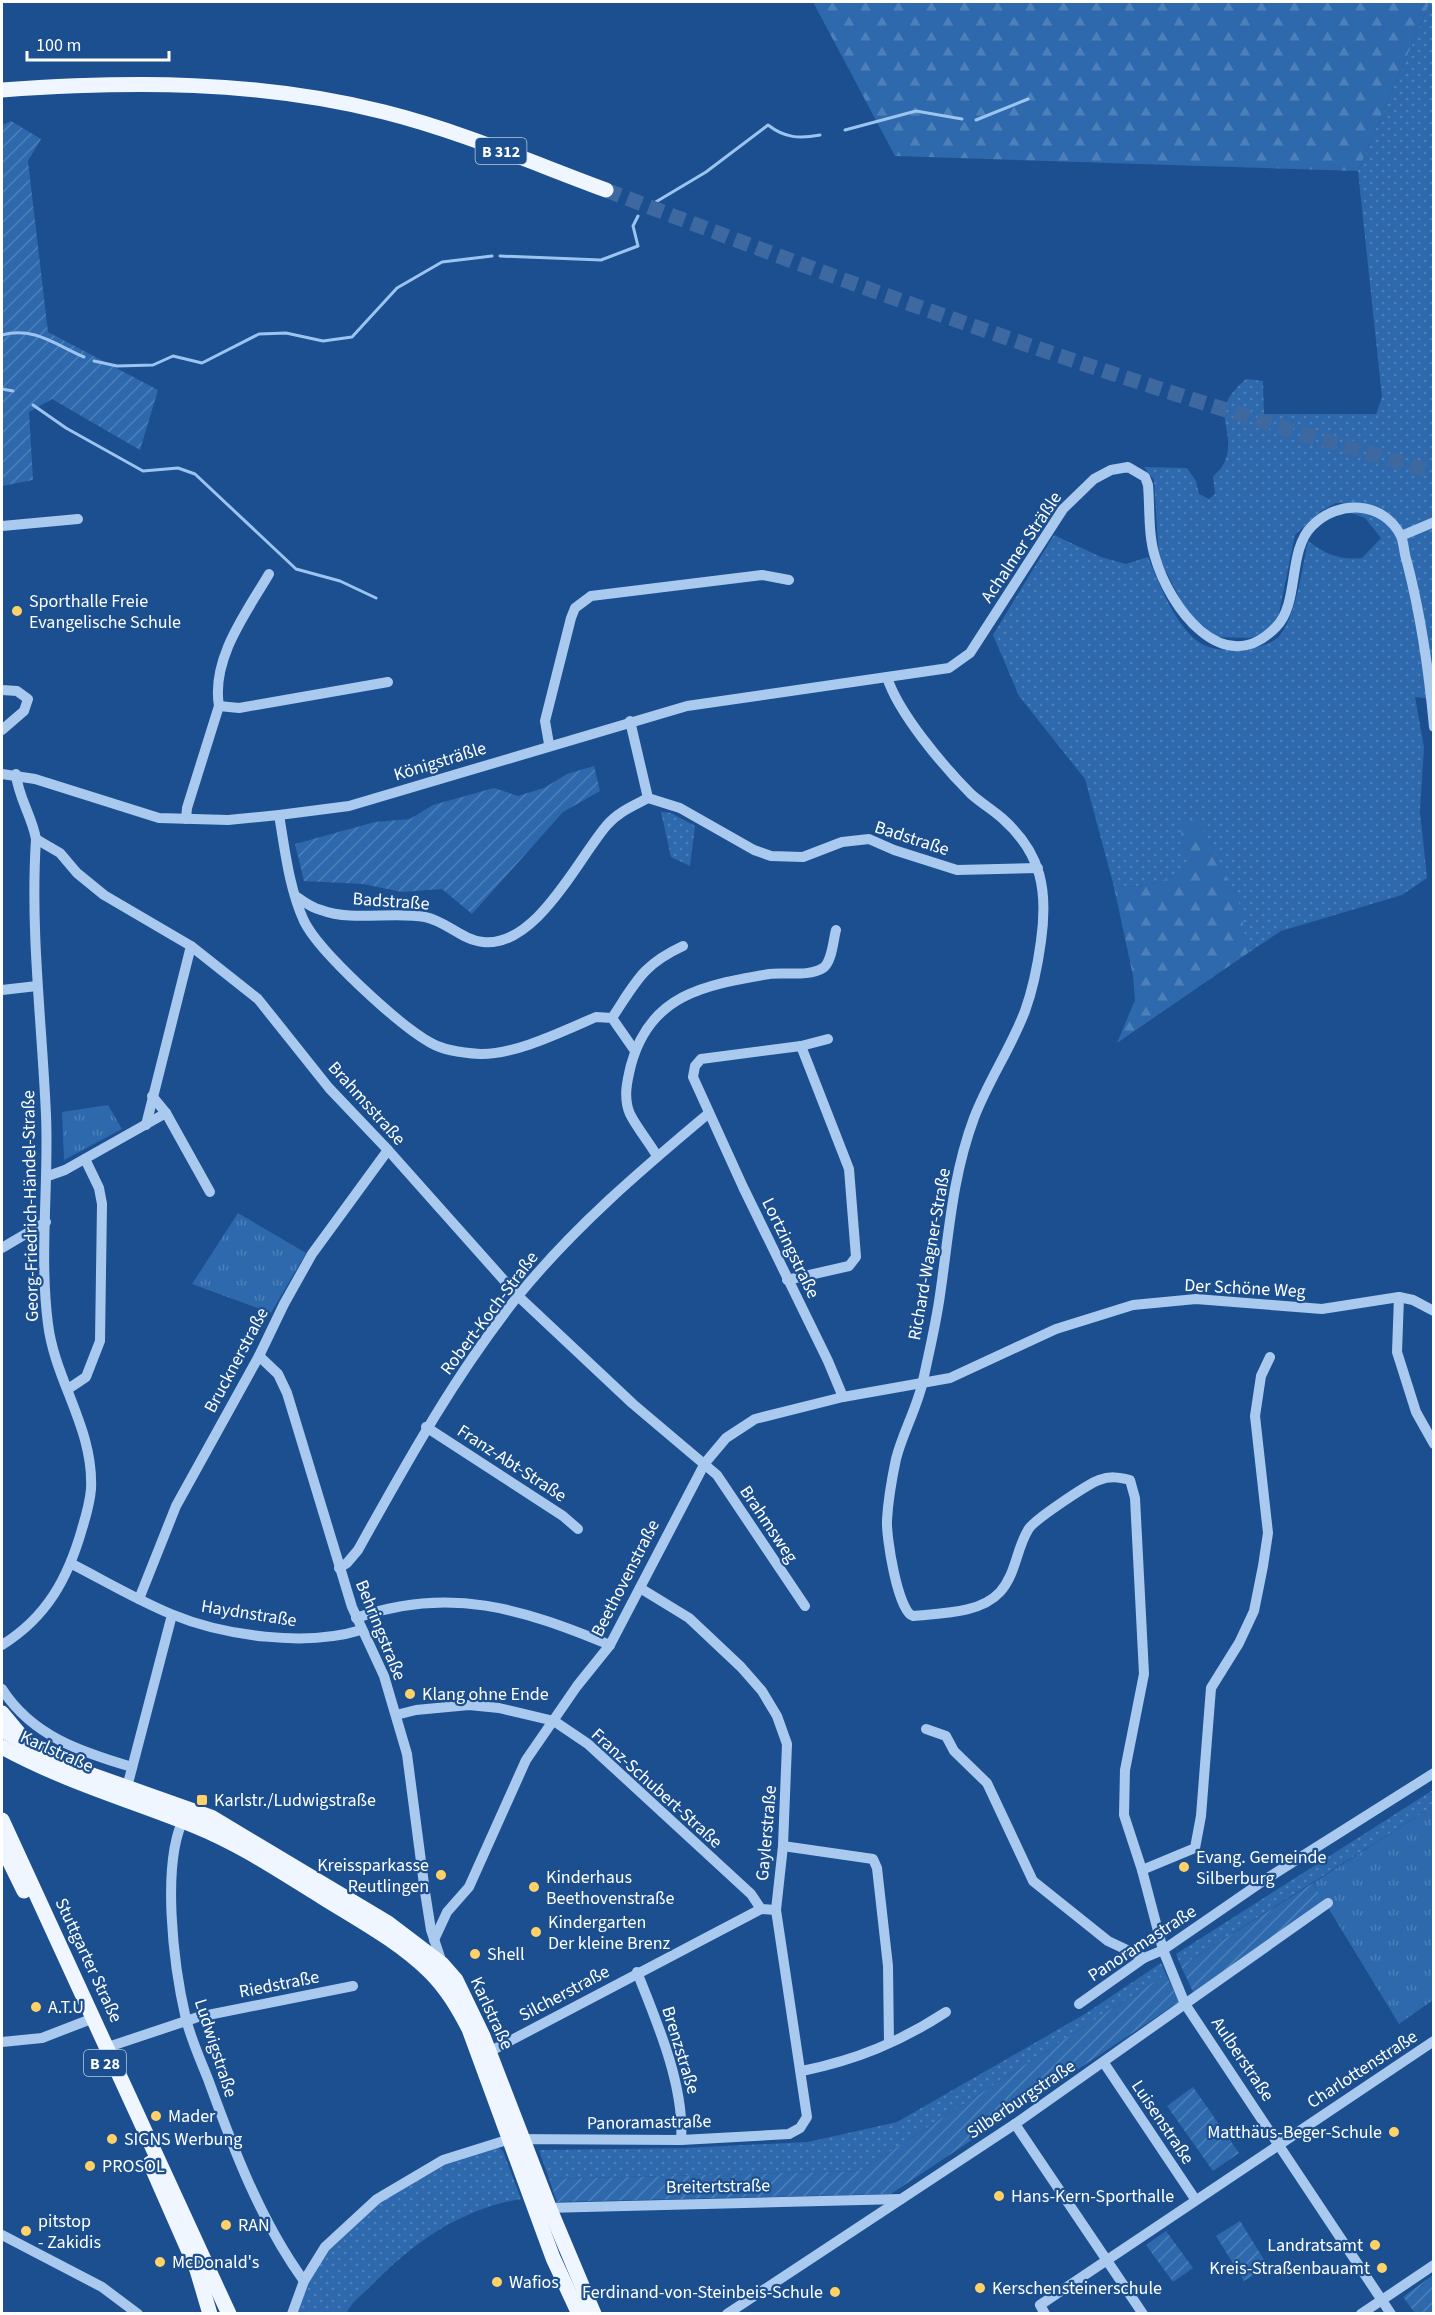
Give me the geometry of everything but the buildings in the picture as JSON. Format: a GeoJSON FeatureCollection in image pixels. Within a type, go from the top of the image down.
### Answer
{"type":"FeatureCollection","features":[{"type":"Feature","properties":{"kind":"main road","name":"B 312"},"geometry":{"type":"LineString","coordinates":[[2,90],[132,83],[218,86],[326,99],[437,127],[606,190]]}},
{"type":"Feature","properties":{"kind":"main road"},"geometry":{"type":"LineString","coordinates":[[2,1713],[27,1753],[2,1754]]}},
{"type":"Feature","properties":{"kind":"main road","name":"Karlstraße"},"geometry":{"type":"LineString","coordinates":[[2,1730],[27,1753]]}},
{"type":"Feature","properties":{"kind":"main road","name":"Karlstraße"},"geometry":{"type":"LineString","coordinates":[[2,1747],[64,1765],[125,1793],[187,1815],[252,1854],[425,1943],[456,1980],[579,2313]]}},
{"type":"Feature","properties":{"kind":"main road","name":"Stuttgarter Straße"},"geometry":{"type":"LineString","coordinates":[[2,1820],[229,2313]]}},
{"type":"Feature","properties":{"kind":"main road","name":"Stuttgarter Straße"},"geometry":{"type":"LineString","coordinates":[[2,1846],[86,2021],[187,2246],[208,2311]]}},
{"type":"Feature","properties":{"kind":"main road","name":"Karlstraße"},"geometry":{"type":"LineString","coordinates":[[425,1943],[484,2055]]}},
{"type":"Feature","properties":{"kind":"main road","name":"Karlstraße"},"geometry":{"type":"LineString","coordinates":[[542,2209],[594,2313]]}},
{"type":"Feature","properties":{"kind":"street","name":"Achalmer Sträßle"},"geometry":{"type":"LineString","coordinates":[[887,677],[949,668],[965,659],[1063,509],[1095,479],[1111,470],[1128,467],[1144,477],[1148,485],[1155,557],[1168,586],[1198,631],[1213,641],[1224,644],[1234,645],[1252,641],[1266,635],[1279,624],[1287,604],[1301,542],[1323,516],[1338,508],[1363,507],[1378,513],[1401,536]]}},
{"type":"Feature","properties":{"kind":"street"},"geometry":{"type":"LineString","coordinates":[[2,526],[78,519]]}},
{"type":"Feature","properties":{"kind":"street"},"geometry":{"type":"LineString","coordinates":[[1434,522],[1401,536],[1424,644],[1434,727]]}},
{"type":"Feature","properties":{"kind":"street"},"geometry":{"type":"LineString","coordinates":[[186,819],[187,808],[219,706],[216,689],[233,634],[269,574]]}},
{"type":"Feature","properties":{"kind":"street"},"geometry":{"type":"LineString","coordinates":[[549,744],[545,721],[571,618],[575,608],[591,596],[762,575],[789,580]]}},
{"type":"Feature","properties":{"kind":"street","name":"Königsträßle"},"geometry":{"type":"LineString","coordinates":[[2,774],[16,774],[151,817],[228,820],[279,815],[349,806],[549,744],[687,706],[775,691],[887,677]]}},
{"type":"Feature","properties":{"kind":"street","name":"Richard-Wagner-Straße"},"geometry":{"type":"LineString","coordinates":[[887,677],[891,691],[909,720],[971,794],[1004,819],[1023,840],[1038,868],[1044,889],[1041,939],[1024,1011],[974,1119],[952,1191],[940,1296],[922,1385],[896,1459],[887,1520],[892,1566],[906,1611]]}},
{"type":"Feature","properties":{"kind":"street"},"geometry":{"type":"LineString","coordinates":[[219,706],[239,708],[388,682]]}},
{"type":"Feature","properties":{"kind":"street"},"geometry":{"type":"LineString","coordinates":[[2,690],[17,691],[28,699],[24,711],[2,730]]}},
{"type":"Feature","properties":{"kind":"street"},"geometry":{"type":"LineString","coordinates":[[630,722],[648,798]]}},
{"type":"Feature","properties":{"kind":"street"},"geometry":{"type":"LineString","coordinates":[[16,774],[17,785],[32,819],[36,839]]}},
{"type":"Feature","properties":{"kind":"street","name":"Badstraße"},"geometry":{"type":"LineString","coordinates":[[297,897],[320,910],[340,915],[425,917],[480,942],[509,939],[531,923],[568,879],[608,824],[624,810],[648,798],[680,808],[754,850],[771,856],[803,857],[842,842],[869,839],[894,850],[957,870],[1038,868]]}},
{"type":"Feature","properties":{"kind":"street"},"geometry":{"type":"LineString","coordinates":[[279,815],[287,862],[297,897],[314,937],[334,961],[410,1028],[431,1043],[446,1049],[481,1054],[504,1051],[596,1017],[612,1018]]}},
{"type":"Feature","properties":{"kind":"street","name":"Brahmsstraße"},"geometry":{"type":"LineString","coordinates":[[36,839],[60,853],[77,873],[104,895],[191,946],[258,999],[329,1088],[388,1150],[518,1296],[633,1404],[705,1463]]}},
{"type":"Feature","properties":{"kind":"street","name":"Georg-Friedrich-Händel-Straße"},"geometry":{"type":"LineString","coordinates":[[2,1645],[33,1618],[55,1594],[72,1564],[91,1491],[91,1467],[81,1424],[58,1365],[48,1324],[46,1222],[48,1176],[37,986],[36,839]]}},
{"type":"Feature","properties":{"kind":"street"},"geometry":{"type":"LineString","coordinates":[[657,1156],[630,1113],[626,1093],[635,1050],[651,1021],[664,1008],[695,990],[770,974],[815,971],[824,968],[828,962],[836,930]]}},
{"type":"Feature","properties":{"kind":"street"},"geometry":{"type":"LineString","coordinates":[[146,1125],[191,946]]}},
{"type":"Feature","properties":{"kind":"street"},"geometry":{"type":"LineString","coordinates":[[612,1018],[636,980],[650,964],[683,946]]}},
{"type":"Feature","properties":{"kind":"street"},"geometry":{"type":"LineString","coordinates":[[2,990],[37,986]]}},
{"type":"Feature","properties":{"kind":"street"},"geometry":{"type":"LineString","coordinates":[[612,1018],[635,1050]]}},
{"type":"Feature","properties":{"kind":"street"},"geometry":{"type":"LineString","coordinates":[[787,1280],[849,1266],[856,1257],[849,1169],[801,1046],[828,1039]]}},
{"type":"Feature","properties":{"kind":"street","name":"Lortzingstraße"},"geometry":{"type":"LineString","coordinates":[[801,1046],[701,1059],[695,1066],[693,1077],[843,1397]]}},
{"type":"Feature","properties":{"kind":"street"},"geometry":{"type":"LineString","coordinates":[[152,1096],[166,1113],[210,1192]]}},
{"type":"Feature","properties":{"kind":"street"},"geometry":{"type":"LineString","coordinates":[[48,1176],[85,1159],[166,1113]]}},
{"type":"Feature","properties":{"kind":"street","name":"Robert-Koch-Straße"},"geometry":{"type":"LineString","coordinates":[[339,1568],[358,1550],[426,1427],[518,1296],[601,1206],[709,1113]]}},
{"type":"Feature","properties":{"kind":"street","name":"Brucknerstraße"},"geometry":{"type":"LineString","coordinates":[[139,1599],[176,1506],[259,1356],[284,1304],[312,1254],[388,1150]]}},
{"type":"Feature","properties":{"kind":"street"},"geometry":{"type":"LineString","coordinates":[[68,1389],[86,1377],[100,1341],[102,1204],[99,1188],[85,1159]]}},
{"type":"Feature","properties":{"kind":"street"},"geometry":{"type":"LineString","coordinates":[[2,1248],[46,1222]]}},
{"type":"Feature","properties":{"kind":"street"},"geometry":{"type":"LineString","coordinates":[[1399,1297],[1396,1352],[1416,1412],[1434,1444]]}},
{"type":"Feature","properties":{"kind":"street","name":"Der Schöne Weg"},"geometry":{"type":"LineString","coordinates":[[922,1385],[950,1378],[1056,1329],[1132,1305],[1196,1299],[1322,1309],[1399,1297],[1413,1300],[1434,1311]]}},
{"type":"Feature","properties":{"kind":"street","name":"Behringstraße"},"geometry":{"type":"LineString","coordinates":[[259,1356],[278,1374],[287,1393],[339,1568],[361,1630],[384,1676],[396,1715],[407,1754],[425,1943]]}},
{"type":"Feature","properties":{"kind":"street"},"geometry":{"type":"LineString","coordinates":[[1142,1870],[1195,1848],[1201,1816],[1210,1688],[1239,1643],[1254,1611],[1268,1533],[1255,1416],[1262,1376],[1270,1358]]}},
{"type":"Feature","properties":{"kind":"street","name":"Beethovenstraße"},"geometry":{"type":"LineString","coordinates":[[425,1943],[447,1912],[469,1887],[526,1760],[577,1686],[610,1645],[705,1463],[726,1438],[755,1419],[843,1397],[922,1385]]}},
{"type":"Feature","properties":{"kind":"street","name":"Franz-Abt-Straße"},"geometry":{"type":"LineString","coordinates":[[426,1427],[563,1516],[578,1529]]}},
{"type":"Feature","properties":{"kind":"street","name":"Brahmsweg"},"geometry":{"type":"LineString","coordinates":[[705,1463],[717,1475],[805,1606]]}},
{"type":"Feature","properties":{"kind":"street","name":"Aulberstraße"},"geometry":{"type":"LineString","coordinates":[[906,1611],[913,1616],[969,1608],[983,1603],[999,1593],[1014,1570],[1021,1542],[1029,1526],[1097,1480],[1116,1476],[1130,1480],[1135,1498],[1144,1674],[1125,1770],[1124,1815],[1142,1870],[1163,1950],[1185,2004],[1391,2313]]}},
{"type":"Feature","properties":{"kind":"street","name":"Haydnstraße"},"geometry":{"type":"LineString","coordinates":[[72,1564],[172,1615],[221,1629],[312,1639],[337,1637],[361,1630]]}},
{"type":"Feature","properties":{"kind":"street","name":"Gaylerstraße"},"geometry":{"type":"LineString","coordinates":[[640,1588],[689,1618],[741,1667],[762,1691],[777,1716],[787,1744],[783,1846],[776,1910],[802,2071],[807,2117],[800,2128],[789,2134]]}},
{"type":"Feature","properties":{"kind":"street"},"geometry":{"type":"LineString","coordinates":[[356,1617],[412,1602],[439,1600],[471,1603],[538,1619],[610,1645]]}},
{"type":"Feature","properties":{"kind":"street"},"geometry":{"type":"LineString","coordinates":[[125,1793],[172,1615]]}},
{"type":"Feature","properties":{"kind":"street"},"geometry":{"type":"LineString","coordinates":[[2,1689],[12,1705],[44,1733],[85,1754],[132,1767]]}},
{"type":"Feature","properties":{"kind":"street","name":"Franz-Schubert-Straße"},"geometry":{"type":"LineString","coordinates":[[396,1715],[416,1710],[469,1705],[499,1708],[554,1721],[588,1744],[665,1812],[751,1894],[761,1909]]}},
{"type":"Feature","properties":{"kind":"street"},"geometry":{"type":"LineString","coordinates":[[926,1729],[946,1736],[954,1751],[987,1783],[1033,1881],[1108,1941],[1144,1958]]}},
{"type":"Feature","properties":{"kind":"street","name":"Panoramastraße"},"geometry":{"type":"LineString","coordinates":[[1080,2004],[1144,1958],[1163,1950],[1266,1879],[1434,1773]]}},
{"type":"Feature","properties":{"kind":"street","name":"Ludwigstraße"},"geometry":{"type":"LineString","coordinates":[[187,1815],[172,1868],[172,1914],[176,1961],[186,2020],[218,2108],[273,2234],[304,2281]]}},
{"type":"Feature","properties":{"kind":"street"},"geometry":{"type":"LineString","coordinates":[[783,1846],[873,1859],[877,1868],[888,1966],[889,2043]]}},
{"type":"Feature","properties":{"kind":"street","name":"Silberburgstraße"},"geometry":{"type":"LineString","coordinates":[[727,2313],[1015,2124],[1328,1903]]}},
{"type":"Feature","properties":{"kind":"street"},"geometry":{"type":"LineString","coordinates":[[761,1909],[776,1910]]}},
{"type":"Feature","properties":{"kind":"street","name":"Silcherstraße"},"geometry":{"type":"LineString","coordinates":[[484,2055],[761,1909]]}},
{"type":"Feature","properties":{"kind":"street","name":"Brenzstraße"},"geometry":{"type":"LineString","coordinates":[[638,1972],[656,2020],[681,2108],[681,2140]]}},
{"type":"Feature","properties":{"kind":"street","name":"Riedstraße"},"geometry":{"type":"LineString","coordinates":[[108,2047],[186,2020],[353,1986]]}},
{"type":"Feature","properties":{"kind":"street"},"geometry":{"type":"LineString","coordinates":[[802,2071],[844,2062],[909,2035],[946,2012]]}},
{"type":"Feature","properties":{"kind":"street"},"geometry":{"type":"LineString","coordinates":[[2,2042],[42,2037],[86,2021]]}},
{"type":"Feature","properties":{"kind":"street","name":"Charlottenstraße"},"geometry":{"type":"LineString","coordinates":[[1042,2309],[1070,2284],[1106,2258],[1434,2042]]}},
{"type":"Feature","properties":{"kind":"street","name":"Luisenstraße"},"geometry":{"type":"LineString","coordinates":[[1104,2062],[1196,2199]]}},
{"type":"Feature","properties":{"kind":"street"},"geometry":{"type":"LineString","coordinates":[[1015,2124],[1143,2313]]}},
{"type":"Feature","properties":{"kind":"street","name":"Panoramastraße"},"geometry":{"type":"LineString","coordinates":[[292,2313],[304,2281],[325,2247],[376,2199],[443,2160],[516,2139],[681,2140],[789,2134]]}},
{"type":"Feature","properties":{"kind":"street","name":"Breitertstraße"},"geometry":{"type":"LineString","coordinates":[[542,2209],[902,2199]]}},
{"type":"Feature","properties":{"kind":"street"},"geometry":{"type":"LineString","coordinates":[[2,2235],[102,2287],[138,2313]]}},
{"type":"Feature","properties":{"kind":"street"},"geometry":{"type":"LineString","coordinates":[[1361,2313],[1434,2265]]}},
{"type":"Feature","properties":{"kind":"green space"},"geometry":{"type":"Polygon","coordinates":[[[813,2],[1430,2],[1358,171],[895,156],[813,2]]]}},
{"type":"Feature","properties":{"kind":"green space"},"geometry":{"type":"Polygon","coordinates":[[[1430,2],[1433,2],[1433,699],[1415,697],[1424,747],[1420,811],[1427,878],[1402,895],[1281,931],[1248,953],[1238,902],[1182,843],[1190,865],[1181,871],[1154,883],[1114,887],[1085,779],[1019,696],[993,635],[1054,535],[1101,557],[1126,564],[1148,557],[1172,610],[1190,634],[1201,643],[1225,650],[1263,645],[1275,640],[1281,634],[1287,625],[1295,602],[1308,541],[1334,556],[1362,558],[1381,538],[1365,518],[1349,512],[1350,503],[1336,503],[1321,511],[1295,535],[1277,623],[1265,633],[1250,638],[1216,637],[1187,612],[1159,558],[1154,480],[1144,467],[1187,468],[1196,481],[1199,494],[1209,499],[1215,494],[1213,477],[1224,463],[1228,449],[1225,420],[1227,402],[1246,379],[1263,381],[1264,414],[1376,414],[1382,397],[1358,171],[1430,2]]]}},
{"type":"Feature","properties":{"kind":"green space"},"geometry":{"type":"Polygon","coordinates":[[[11,121],[41,139],[28,161],[48,332],[158,390],[140,450],[52,399],[29,412],[33,480],[2,486],[2,125],[11,121]]]}},
{"type":"Feature","properties":{"kind":"green space"},"geometry":{"type":"Polygon","coordinates":[[[594,766],[600,791],[563,812],[472,914],[442,889],[402,892],[363,884],[304,881],[295,844],[375,822],[410,819],[433,805],[494,788],[518,796],[544,788],[567,774],[594,766]]]}},
{"type":"Feature","properties":{"kind":"green space"},"geometry":{"type":"Polygon","coordinates":[[[661,812],[671,813],[695,826],[690,866],[671,857],[661,812]]]}},
{"type":"Feature","properties":{"kind":"green space"},"geometry":{"type":"Polygon","coordinates":[[[1189,820],[1199,821],[1239,902],[1248,953],[1117,1043],[1135,1000],[1133,976],[1114,887],[1154,883],[1172,876],[1189,865],[1182,843],[1181,824],[1189,820]]]}},
{"type":"Feature","properties":{"kind":"green space"},"geometry":{"type":"Polygon","coordinates":[[[108,1105],[122,1129],[64,1160],[62,1112],[108,1105]]]}},
{"type":"Feature","properties":{"kind":"green space"},"geometry":{"type":"Polygon","coordinates":[[[238,1213],[306,1253],[271,1313],[192,1284],[238,1213]]]}},
{"type":"Feature","properties":{"kind":"green space"},"geometry":{"type":"Polygon","coordinates":[[[1433,1790],[1433,1806],[1181,1966],[1176,1954],[1433,1790]]]}},
{"type":"Feature","properties":{"kind":"green space"},"geometry":{"type":"Polygon","coordinates":[[[1433,1806],[1433,2000],[1399,2024],[1313,1883],[1433,1806]]]}},
{"type":"Feature","properties":{"kind":"green space"},"geometry":{"type":"Polygon","coordinates":[[[1313,1883],[1324,1901],[1193,1992],[1181,1966],[1313,1883]]]}},
{"type":"Feature","properties":{"kind":"green space"},"geometry":{"type":"Polygon","coordinates":[[[1161,1963],[1166,1974],[860,2171],[549,2179],[539,2150],[683,2148],[808,2142],[897,2122],[1085,2014],[1161,1963]]]}},
{"type":"Feature","properties":{"kind":"green space"},"geometry":{"type":"Polygon","coordinates":[[[1166,1974],[1179,2002],[891,2194],[557,2202],[549,2179],[860,2171],[1166,1974]]]}},
{"type":"Feature","properties":{"kind":"green space"},"geometry":{"type":"Polygon","coordinates":[[[1193,2087],[1239,2153],[1213,2171],[1167,2106],[1193,2087]]]}},
{"type":"Feature","properties":{"kind":"green space"},"geometry":{"type":"Polygon","coordinates":[[[496,2146],[503,2151],[521,2199],[478,2211],[439,2230],[387,2270],[354,2302],[347,2313],[297,2314],[307,2284],[328,2249],[377,2203],[445,2163],[496,2146]]]}},
{"type":"Feature","properties":{"kind":"green space"},"geometry":{"type":"Polygon","coordinates":[[[1240,2221],[1268,2266],[1244,2281],[1216,2236],[1240,2221]]]}},
{"type":"Feature","properties":{"kind":"green space"},"geometry":{"type":"Polygon","coordinates":[[[1166,2231],[1193,2268],[1173,2282],[1146,2245],[1166,2231]]]}},
{"type":"Feature","properties":{"kind":"green space"},"geometry":{"type":"Polygon","coordinates":[[[1433,2275],[1433,2313],[1415,2313],[1403,2297],[1433,2275]]]}},
{"type":"Feature","properties":{"kind":"waterway"},"geometry":{"type":"LineString","coordinates":[[976,120],[1028,99]]}},
{"type":"Feature","properties":{"kind":"waterway"},"geometry":{"type":"LineString","coordinates":[[845,130],[916,111],[962,119]]}},
{"type":"Feature","properties":{"kind":"waterway"},"geometry":{"type":"LineString","coordinates":[[654,203],[706,172],[768,125],[780,133],[792,136],[820,135]]}},
{"type":"Feature","properties":{"kind":"waterway"},"geometry":{"type":"LineString","coordinates":[[500,256],[601,260],[638,246],[633,226],[638,216]]}},
{"type":"Feature","properties":{"kind":"waterway"},"geometry":{"type":"LineString","coordinates":[[94,361],[117,366],[153,365],[173,356],[202,363],[259,334],[286,333],[323,341],[352,337],[397,288],[442,262],[492,256]]}},
{"type":"Feature","properties":{"kind":"waterway"},"geometry":{"type":"LineString","coordinates":[[2,335],[13,333],[34,335],[84,357]]}},
{"type":"Feature","properties":{"kind":"waterway"},"geometry":{"type":"LineString","coordinates":[[2,389],[13,391]]}},
{"type":"Feature","properties":{"kind":"waterway"},"geometry":{"type":"LineString","coordinates":[[33,405],[66,428],[143,471],[178,468],[195,474],[296,569],[340,581],[376,598]]}},
{"type":"Feature","properties":{"kind":"tunnel"},"geometry":{"type":"LineString","coordinates":[[606,190],[811,268],[1017,341],[1224,409],[1434,472]]}},
{"type":"Feature","properties":{"kind":"place","name":"Sporthalle Freie Evangelische Schule"},"geometry":{"type":"Point","coordinates":[17,611]}},
{"type":"Feature","properties":{"kind":"place","name":"Klang ohne Ende"},"geometry":{"type":"Point","coordinates":[410,1694]}},
{"type":"Feature","properties":{"kind":"place","name":"Karlstr./Ludwigstraße"},"geometry":{"type":"Point","coordinates":[202,1800]}},
{"type":"Feature","properties":{"kind":"place","name":"Evang. Gemeinde Silberburg"},"geometry":{"type":"Point","coordinates":[1184,1867]}},
{"type":"Feature","properties":{"kind":"place","name":"Kreissparkasse Reutlingen"},"geometry":{"type":"Point","coordinates":[441,1875]}},
{"type":"Feature","properties":{"kind":"place","name":"Kinderhaus Beethovenstraße"},"geometry":{"type":"Point","coordinates":[534,1887]}},
{"type":"Feature","properties":{"kind":"place","name":"Kindergarten Der kleine Brenz"},"geometry":{"type":"Point","coordinates":[536,1932]}},
{"type":"Feature","properties":{"kind":"place","name":"Shell"},"geometry":{"type":"Point","coordinates":[475,1954]}},
{"type":"Feature","properties":{"kind":"place","name":"A.T.U"},"geometry":{"type":"Point","coordinates":[36,2007]}},
{"type":"Feature","properties":{"kind":"place","name":"Mader"},"geometry":{"type":"Point","coordinates":[156,2116]}},
{"type":"Feature","properties":{"kind":"place","name":"Matthäus-Beger-Schule"},"geometry":{"type":"Point","coordinates":[1394,2132]}},
{"type":"Feature","properties":{"kind":"place","name":"SIGNS Werbung"},"geometry":{"type":"Point","coordinates":[112,2139]}},
{"type":"Feature","properties":{"kind":"place","name":"PROSOL"},"geometry":{"type":"Point","coordinates":[90,2166]}},
{"type":"Feature","properties":{"kind":"place","name":"Hans-Kern-Sporthalle"},"geometry":{"type":"Point","coordinates":[999,2196]}},
{"type":"Feature","properties":{"kind":"place","name":"RAN"},"geometry":{"type":"Point","coordinates":[226,2225]}},
{"type":"Feature","properties":{"kind":"place","name":"pitstop - Zakidis"},"geometry":{"type":"Point","coordinates":[26,2231]}},
{"type":"Feature","properties":{"kind":"place","name":"Landratsamt"},"geometry":{"type":"Point","coordinates":[1375,2245]}},
{"type":"Feature","properties":{"kind":"place","name":"McDonald's"},"geometry":{"type":"Point","coordinates":[160,2262]}},
{"type":"Feature","properties":{"kind":"place","name":"Kreis-Straßenbauamt"},"geometry":{"type":"Point","coordinates":[1382,2268]}},
{"type":"Feature","properties":{"kind":"place","name":"Wafios"},"geometry":{"type":"Point","coordinates":[497,2282]}},
{"type":"Feature","properties":{"kind":"place","name":"Kerschensteinerschule"},"geometry":{"type":"Point","coordinates":[980,2288]}},
{"type":"Feature","properties":{"kind":"place","name":"Ferdinand-von-Steinbeis-Schule"},"geometry":{"type":"Point","coordinates":[835,2292]}}]}
